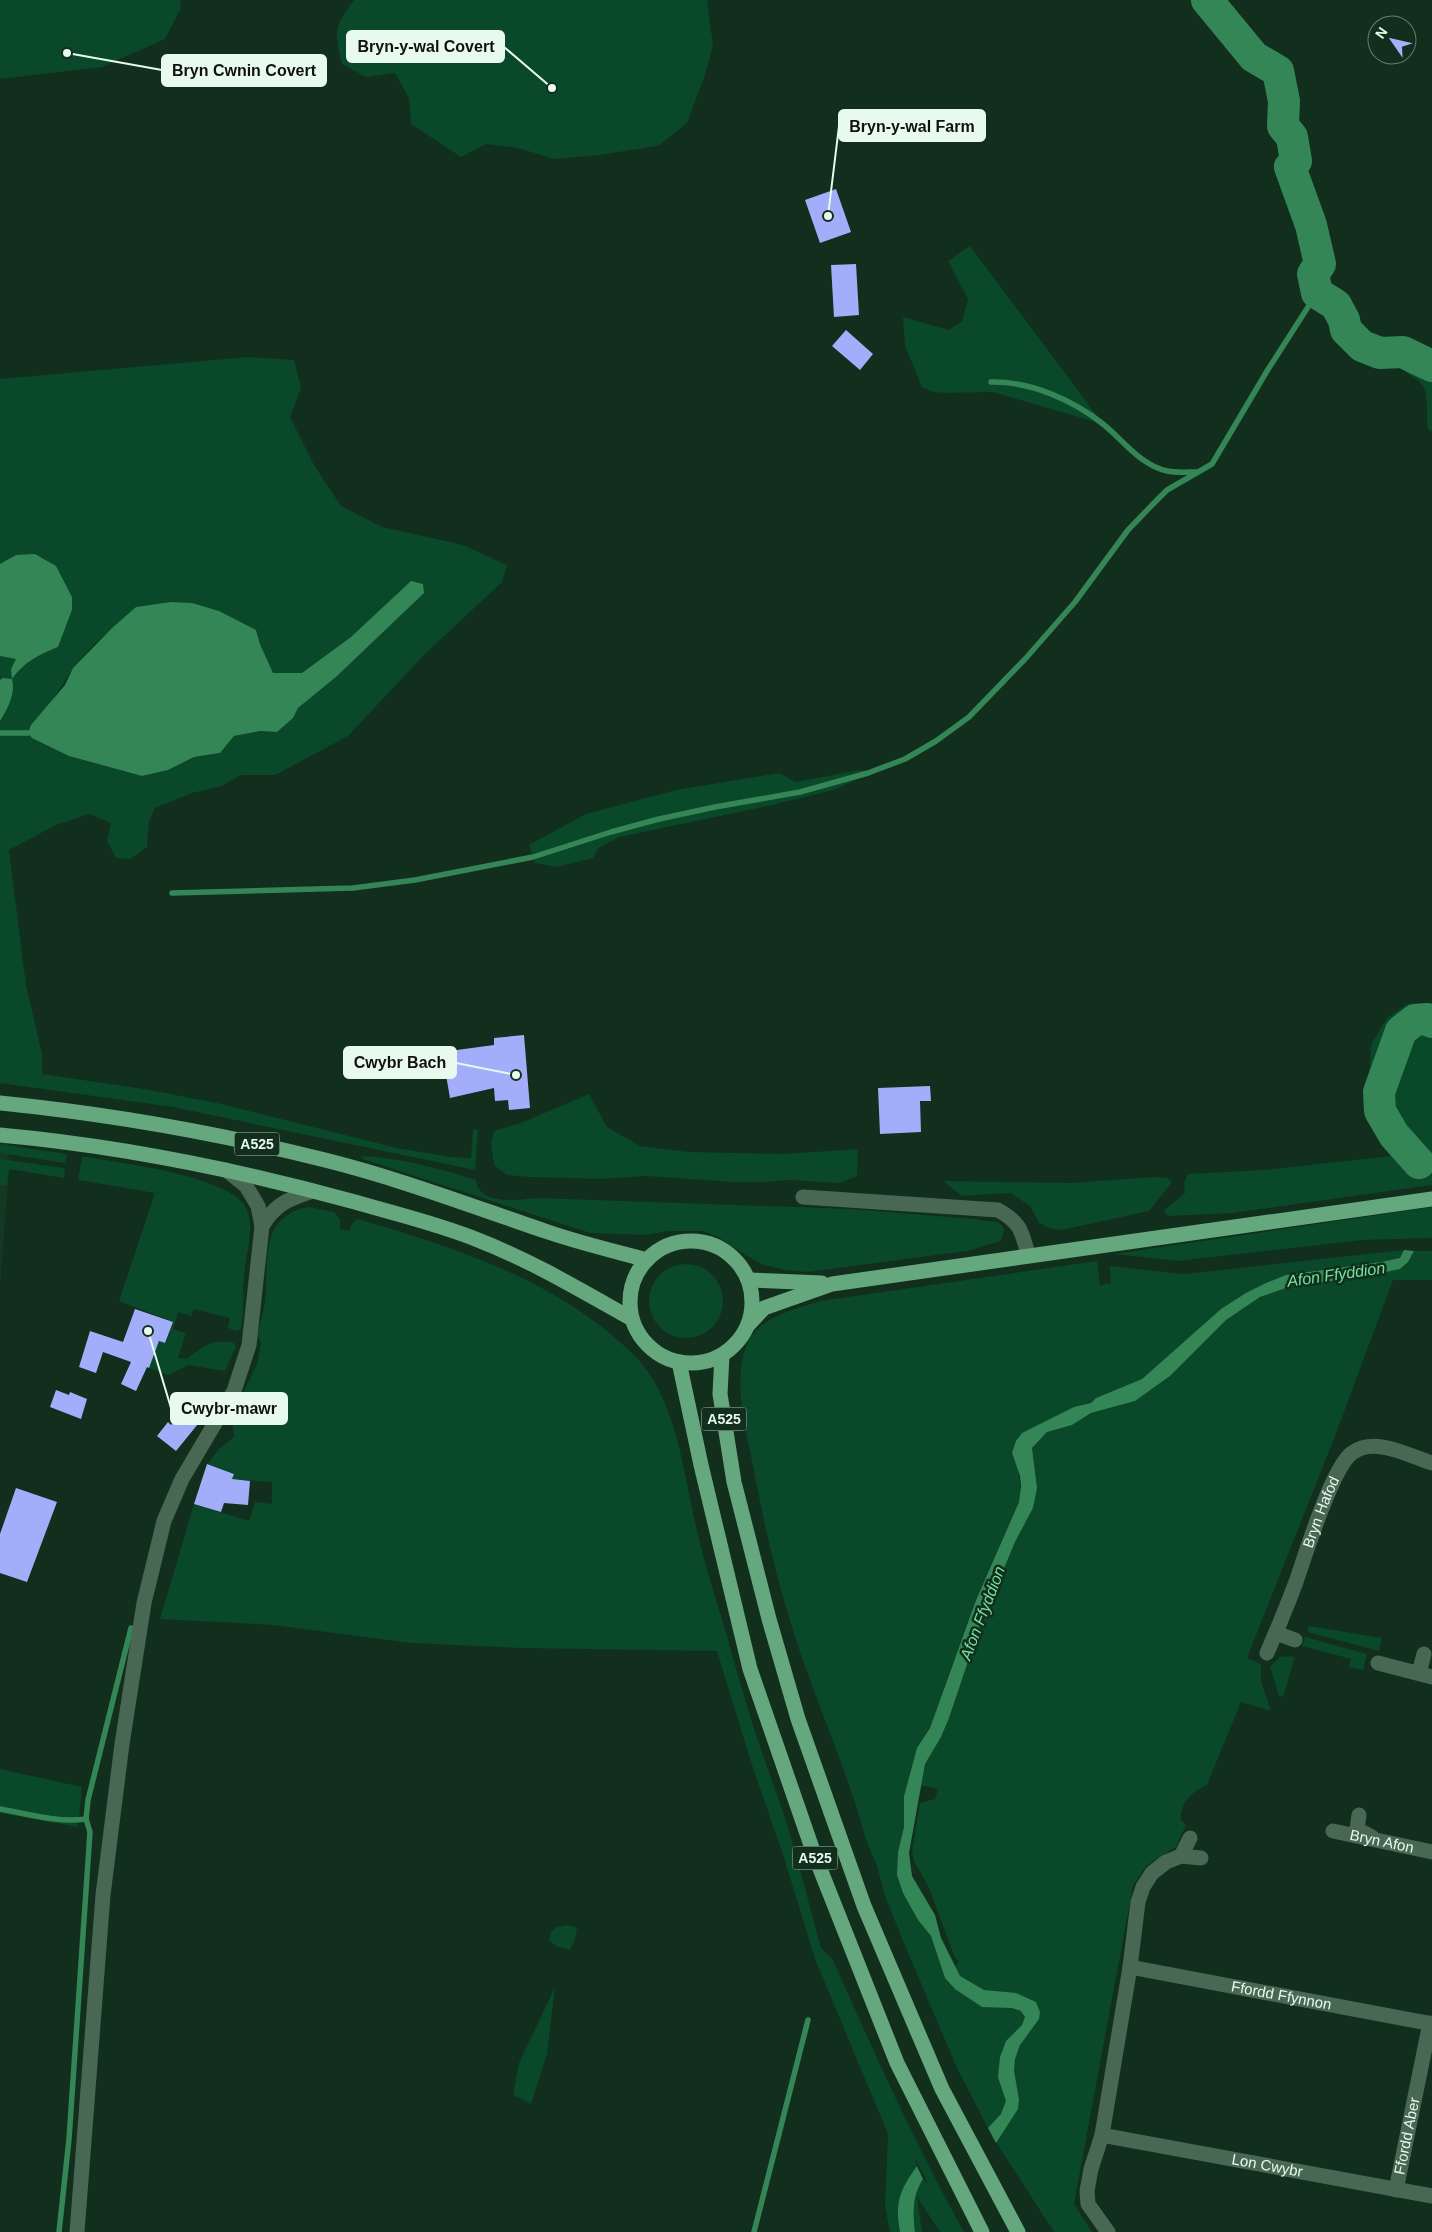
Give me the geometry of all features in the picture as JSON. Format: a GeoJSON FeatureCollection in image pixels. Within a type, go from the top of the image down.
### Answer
{"type":"FeatureCollection","features":[{"type":"Feature","properties":{"kind":"main road","name":"A525"},"geometry":{"type":"LineString","coordinates":[[0,1103],[54,1108],[143,1122],[238,1140],[315,1158],[403,1182],[550,1233],[647,1260]]}},
{"type":"Feature","properties":{"kind":"main road","name":"A525"},"geometry":{"type":"LineString","coordinates":[[0,1135],[143,1154],[226,1170],[398,1214],[477,1239],[535,1265],[632,1319]]}},
{"type":"Feature","properties":{"kind":"main road"},"geometry":{"type":"LineString","coordinates":[[748,1325],[753,1301],[749,1280],[743,1269],[729,1253],[712,1244],[691,1240],[664,1247],[647,1260],[635,1277],[630,1298],[632,1319],[647,1345],[659,1354],[679,1362],[702,1363],[722,1355],[737,1343],[748,1325],[764,1308],[832,1284],[1432,1199]]}},
{"type":"Feature","properties":{"kind":"main road"},"geometry":{"type":"LineString","coordinates":[[749,1280],[832,1284]]}},
{"type":"Feature","properties":{"kind":"main road","name":"A525"},"geometry":{"type":"LineString","coordinates":[[722,1355],[720,1394],[734,1482],[769,1619],[798,1719],[875,1934],[942,2089],[1018,2232]]}},
{"type":"Feature","properties":{"kind":"main road","name":"A525"},"geometry":{"type":"LineString","coordinates":[[679,1362],[701,1465],[750,1668],[810,1842],[897,2063],[982,2232]]}},
{"type":"Feature","properties":{"kind":"street"},"geometry":{"type":"LineString","coordinates":[[77,2232],[103,1895],[122,1744],[144,1603],[164,1521],[182,1479],[234,1391],[249,1345],[262,1226],[258,1206],[246,1186],[226,1170]]}},
{"type":"Feature","properties":{"kind":"street"},"geometry":{"type":"LineString","coordinates":[[262,1226],[270,1213],[284,1201],[314,1191]]}},
{"type":"Feature","properties":{"kind":"street"},"geometry":{"type":"LineString","coordinates":[[803,1197],[998,1210],[1008,1215],[1022,1230],[1028,1255]]}},
{"type":"Feature","properties":{"kind":"street","name":"Bryn Hafod"},"geometry":{"type":"LineString","coordinates":[[1267,1653],[1317,1519],[1338,1472],[1351,1453],[1379,1446],[1432,1463]]}},
{"type":"Feature","properties":{"kind":"street"},"geometry":{"type":"LineString","coordinates":[[1276,1633],[1295,1640]]}},
{"type":"Feature","properties":{"kind":"street"},"geometry":{"type":"LineString","coordinates":[[1378,1663],[1425,1675],[1424,1654]]}},
{"type":"Feature","properties":{"kind":"street"},"geometry":{"type":"LineString","coordinates":[[1358,1815],[1357,1829],[1375,1840]]}},
{"type":"Feature","properties":{"kind":"street","name":"Bryn Afon"},"geometry":{"type":"LineString","coordinates":[[1333,1831],[1432,1852]]}},
{"type":"Feature","properties":{"kind":"street"},"geometry":{"type":"LineString","coordinates":[[1181,1856],[1190,1838]]}},
{"type":"Feature","properties":{"kind":"street"},"geometry":{"type":"LineString","coordinates":[[1108,2232],[1088,2204],[1086,2191],[1091,2168],[1102,2135],[1130,1967],[1138,1902],[1143,1887],[1152,1873],[1166,1862],[1181,1856],[1201,1858]]}},
{"type":"Feature","properties":{"kind":"street","name":"Ffordd Ffynnon"},"geometry":{"type":"LineString","coordinates":[[1130,1967],[1431,2024]]}},
{"type":"Feature","properties":{"kind":"street","name":"Ffordd Aber"},"geometry":{"type":"LineString","coordinates":[[1396,2190],[1431,2024]]}},
{"type":"Feature","properties":{"kind":"street","name":"Lon Cwybr"},"geometry":{"type":"LineString","coordinates":[[1102,2135],[1432,2196]]}},
{"type":"Feature","properties":{"kind":"shaded area"},"geometry":{"type":"Polygon","coordinates":[[[0,0],[180,0],[181,8],[165,39],[102,67],[0,79],[0,0]]]}},
{"type":"Feature","properties":{"kind":"shaded area"},"geometry":{"type":"Polygon","coordinates":[[[354,0],[707,0],[713,46],[705,75],[687,123],[658,146],[599,155],[554,159],[518,148],[486,144],[461,157],[411,124],[409,98],[395,73],[366,77],[342,64],[337,30],[354,0]]]}},
{"type":"Feature","properties":{"kind":"shaded area"},"geometry":{"type":"Polygon","coordinates":[[[970,246],[1103,424],[993,392],[947,393],[933,392],[922,387],[905,346],[903,317],[949,330],[962,321],[968,299],[948,261],[970,246]]]}},
{"type":"Feature","properties":{"kind":"shaded area"},"geometry":{"type":"Polygon","coordinates":[[[1403,356],[1432,371],[1432,432],[1428,429],[1425,390],[1417,380],[1403,370],[1399,362],[1403,356]]]}},
{"type":"Feature","properties":{"kind":"shaded area"},"geometry":{"type":"Polygon","coordinates":[[[247,357],[294,360],[301,388],[290,417],[314,465],[341,506],[382,527],[463,545],[507,565],[502,582],[425,654],[348,736],[275,775],[241,775],[222,786],[192,793],[155,808],[149,822],[147,847],[131,859],[116,858],[107,841],[111,823],[89,814],[56,825],[9,850],[26,985],[42,1054],[42,1074],[144,1089],[217,1103],[397,1148],[451,1157],[471,1158],[473,1129],[478,1130],[475,1170],[173,1107],[0,1083],[0,656],[17,659],[11,669],[12,678],[32,660],[58,647],[72,610],[72,597],[56,566],[16,555],[0,564],[0,379],[247,357]],[[136,607],[88,651],[74,667],[54,697],[69,756],[142,776],[168,770],[194,757],[220,753],[234,736],[260,731],[277,732],[293,718],[298,708],[367,647],[371,646],[348,648],[302,673],[273,673],[256,630],[136,607]]]}},
{"type":"Feature","properties":{"kind":"shaded area"},"geometry":{"type":"Polygon","coordinates":[[[859,770],[872,772],[834,790],[619,837],[598,848],[593,858],[557,867],[535,863],[529,845],[586,814],[676,790],[779,773],[796,782],[859,770]]]}},
{"type":"Feature","properties":{"kind":"shaded area"},"geometry":{"type":"Polygon","coordinates":[[[1432,1003],[1432,1017],[1424,1016],[1410,1019],[1397,1034],[1391,1048],[1385,1051],[1376,1084],[1374,1102],[1378,1117],[1395,1144],[1403,1162],[1425,1163],[1395,1127],[1386,1114],[1382,1103],[1386,1078],[1398,1053],[1419,1023],[1426,1023],[1432,1026],[1432,1185],[1232,1213],[1170,1216],[1166,1214],[1164,1210],[1185,1193],[1184,1183],[1188,1174],[1262,1170],[1391,1156],[1374,1132],[1363,1105],[1370,1067],[1371,1045],[1387,1018],[1407,1004],[1432,1003]]]}},
{"type":"Feature","properties":{"kind":"shaded area"},"geometry":{"type":"Polygon","coordinates":[[[589,1094],[607,1127],[640,1146],[688,1152],[785,1154],[858,1149],[857,1176],[840,1183],[790,1180],[735,1182],[646,1176],[601,1179],[528,1177],[507,1175],[494,1165],[491,1143],[494,1131],[521,1123],[589,1094]]]}},
{"type":"Feature","properties":{"kind":"shaded area"},"geometry":{"type":"Polygon","coordinates":[[[0,1135],[8,1135],[9,1169],[0,1288],[0,1135]]]}},
{"type":"Feature","properties":{"kind":"shaded area"},"geometry":{"type":"Polygon","coordinates":[[[0,1144],[67,1154],[65,1163],[0,1153],[0,1144]]]}},
{"type":"Feature","properties":{"kind":"shaded area"},"geometry":{"type":"Polygon","coordinates":[[[82,1156],[171,1172],[196,1179],[219,1187],[236,1197],[246,1208],[250,1222],[250,1238],[244,1276],[241,1329],[237,1331],[228,1328],[230,1318],[194,1309],[191,1316],[178,1312],[173,1329],[186,1333],[178,1358],[187,1359],[203,1347],[214,1342],[234,1343],[236,1347],[225,1371],[188,1365],[168,1375],[149,1368],[159,1341],[166,1343],[173,1322],[119,1301],[155,1193],[78,1180],[82,1156]]]}},
{"type":"Feature","properties":{"kind":"shaded area"},"geometry":{"type":"Polygon","coordinates":[[[361,1156],[404,1161],[476,1180],[479,1189],[484,1194],[501,1200],[539,1198],[851,1209],[997,1222],[1002,1225],[1004,1230],[1001,1241],[967,1251],[807,1272],[785,1270],[764,1265],[718,1237],[703,1231],[669,1231],[646,1235],[590,1233],[363,1159],[361,1156]]]}},
{"type":"Feature","properties":{"kind":"shaded area"},"geometry":{"type":"Polygon","coordinates":[[[0,1159],[65,1168],[64,1178],[9,1169],[7,1185],[0,1185],[0,1159]]]}},
{"type":"Feature","properties":{"kind":"shaded area"},"geometry":{"type":"Polygon","coordinates":[[[1153,1177],[1167,1178],[1172,1182],[1149,1211],[1062,1230],[1049,1228],[1039,1223],[1030,1206],[1011,1193],[962,1196],[943,1181],[1072,1183],[1153,1177]]]}},
{"type":"Feature","properties":{"kind":"shaded area"},"geometry":{"type":"Polygon","coordinates":[[[309,1207],[334,1212],[340,1219],[340,1229],[349,1231],[353,1222],[358,1219],[469,1255],[540,1287],[605,1329],[634,1355],[649,1374],[661,1395],[671,1419],[703,1554],[751,1719],[788,1828],[821,1948],[833,1960],[912,2132],[964,2232],[940,2232],[917,2197],[922,2232],[915,2232],[915,2198],[923,2179],[929,2185],[915,2158],[917,2166],[902,2190],[898,2204],[900,2232],[890,2232],[885,2206],[888,2134],[815,1959],[717,1651],[521,1648],[411,1643],[273,1625],[160,1619],[194,1504],[249,1521],[255,1502],[272,1504],[272,1482],[232,1479],[234,1473],[207,1464],[220,1448],[234,1437],[232,1416],[257,1364],[261,1342],[257,1336],[265,1302],[267,1257],[269,1243],[274,1230],[281,1220],[293,1212],[309,1207]]]}},
{"type":"Feature","properties":{"kind":"shaded area"},"geometry":{"type":"Polygon","coordinates":[[[1432,1207],[1432,1238],[1362,1240],[1178,1261],[1114,1254],[1432,1207]]]}},
{"type":"Feature","properties":{"kind":"shaded area"},"geometry":{"type":"Polygon","coordinates":[[[1404,1250],[1400,1258],[1382,1262],[1286,1275],[1221,1309],[1142,1379],[1096,1398],[1091,1403],[1074,1407],[1052,1419],[1012,1453],[1019,1478],[1019,1502],[976,1599],[930,1728],[917,1748],[904,1796],[904,1827],[898,1852],[897,1875],[903,1893],[918,1920],[931,1936],[945,1978],[960,1976],[955,1966],[959,1961],[955,1958],[929,1888],[914,1861],[912,1851],[920,1803],[935,1799],[938,1789],[920,1785],[925,1764],[941,1737],[949,1718],[980,1626],[1015,1542],[1033,1508],[1034,1462],[1032,1448],[1047,1432],[1072,1425],[1091,1413],[1135,1401],[1170,1376],[1226,1320],[1260,1297],[1295,1285],[1358,1278],[1400,1269],[1408,1262],[1414,1251],[1432,1251],[1432,1280],[1393,1280],[1335,1436],[1247,1658],[1261,1664],[1261,1681],[1271,1711],[1241,1702],[1207,1785],[1192,1794],[1185,1803],[1181,1820],[1186,1825],[1176,1847],[1146,1866],[1133,1886],[1074,2204],[1092,2232],[1054,2232],[992,2136],[957,2068],[885,1896],[877,1866],[866,1840],[848,1781],[805,1666],[776,1570],[745,1428],[740,1385],[743,1357],[747,1344],[760,1327],[779,1315],[820,1301],[1097,1261],[1100,1285],[1111,1283],[1110,1266],[1184,1274],[1404,1250]]]}},
{"type":"Feature","properties":{"kind":"shaded area"},"geometry":{"type":"Polygon","coordinates":[[[686,1264],[707,1270],[717,1280],[723,1301],[717,1322],[707,1332],[686,1338],[665,1332],[655,1322],[649,1301],[655,1280],[665,1270],[686,1264]]]}},
{"type":"Feature","properties":{"kind":"shaded area"},"geometry":{"type":"Polygon","coordinates":[[[1309,1626],[1382,1638],[1379,1651],[1307,1632],[1309,1626]]]}},
{"type":"Feature","properties":{"kind":"shaded area"},"geometry":{"type":"Polygon","coordinates":[[[1305,1637],[1367,1654],[1363,1670],[1349,1667],[1351,1659],[1302,1646],[1305,1637]]]}},
{"type":"Feature","properties":{"kind":"shaded area"},"geometry":{"type":"Polygon","coordinates":[[[1280,1657],[1295,1657],[1283,1697],[1279,1696],[1270,1667],[1280,1657]]]}},
{"type":"Feature","properties":{"kind":"shaded area"},"geometry":{"type":"Polygon","coordinates":[[[0,1769],[82,1787],[78,1827],[0,1813],[0,1769]]]}},
{"type":"Feature","properties":{"kind":"shaded area"},"geometry":{"type":"Polygon","coordinates":[[[569,1925],[577,1928],[570,1950],[556,1946],[549,1941],[551,1932],[557,1927],[569,1925]]]}},
{"type":"Feature","properties":{"kind":"shaded area"},"geometry":{"type":"Polygon","coordinates":[[[555,1987],[547,2054],[531,2104],[513,2095],[519,2063],[555,1987]]]}},
{"type":"Feature","properties":{"kind":"water"},"geometry":{"type":"Polygon","coordinates":[[[35,554],[56,566],[72,597],[72,610],[58,647],[32,660],[21,668],[12,679],[11,669],[16,659],[0,656],[0,564],[16,555],[35,554]]]}},
{"type":"Feature","properties":{"kind":"water"},"geometry":{"type":"Polygon","coordinates":[[[411,581],[423,584],[424,593],[337,676],[298,708],[293,718],[277,732],[260,731],[234,736],[220,753],[194,757],[168,770],[142,776],[69,756],[32,738],[28,733],[31,725],[65,685],[73,668],[112,628],[136,607],[171,602],[192,603],[219,611],[256,630],[273,673],[302,673],[351,637],[411,581]]]}},
{"type":"Feature","properties":{"kind":"water"},"geometry":{"type":"Polygon","coordinates":[[[3,678],[12,679],[12,695],[0,721],[0,680],[3,678]]]}},
{"type":"Feature","properties":{"kind":"water"},"geometry":{"type":"Polygon","coordinates":[[[1404,1250],[1414,1251],[1408,1262],[1400,1269],[1358,1278],[1295,1285],[1260,1297],[1226,1320],[1170,1376],[1135,1401],[1091,1413],[1072,1425],[1047,1432],[1032,1448],[1037,1488],[1033,1508],[1015,1542],[980,1626],[941,1737],[925,1764],[909,1853],[912,1876],[935,1915],[941,1938],[960,1976],[984,1990],[1016,1993],[1036,2002],[1040,2012],[1039,2019],[1020,2045],[1015,2059],[1014,2071],[1019,2099],[1018,2109],[996,2143],[988,2128],[1001,2114],[1006,2101],[998,2077],[1000,2057],[1006,2041],[1022,2025],[1025,2017],[1021,2011],[1012,2008],[982,2007],[955,1989],[945,1978],[931,1936],[918,1920],[903,1893],[897,1875],[898,1852],[904,1827],[904,1796],[917,1748],[930,1728],[976,1600],[1019,1502],[1020,1476],[1012,1453],[1016,1441],[1022,1433],[1074,1407],[1091,1403],[1096,1398],[1142,1379],[1221,1309],[1266,1283],[1286,1275],[1400,1258],[1404,1250]]]}},
{"type":"Feature","properties":{"kind":"water"},"geometry":{"type":"Polygon","coordinates":[[[917,2166],[923,2179],[914,2204],[915,2232],[900,2232],[898,2205],[900,2197],[902,2190],[917,2166]]]}},
{"type":"Feature","properties":{"kind":"building"},"geometry":{"type":"Polygon","coordinates":[[[836,189],[851,232],[820,243],[805,200],[836,189]]]}},
{"type":"Feature","properties":{"kind":"building"},"geometry":{"type":"Polygon","coordinates":[[[856,264],[859,315],[834,317],[831,265],[856,264]]]}},
{"type":"Feature","properties":{"kind":"building"},"geometry":{"type":"Polygon","coordinates":[[[846,330],[873,354],[860,370],[832,346],[846,330]]]}},
{"type":"Feature","properties":{"kind":"building"},"geometry":{"type":"Polygon","coordinates":[[[524,1035],[530,1108],[509,1110],[508,1100],[495,1101],[494,1088],[450,1098],[442,1052],[494,1045],[494,1038],[524,1035]]]}},
{"type":"Feature","properties":{"kind":"building"},"geometry":{"type":"Polygon","coordinates":[[[930,1086],[931,1101],[920,1101],[921,1132],[880,1134],[878,1088],[930,1086]]]}},
{"type":"Feature","properties":{"kind":"building"},"geometry":{"type":"Polygon","coordinates":[[[135,1309],[173,1322],[165,1343],[159,1341],[149,1368],[147,1367],[136,1391],[121,1384],[131,1362],[103,1352],[96,1373],[79,1367],[90,1331],[123,1342],[135,1309]]]}},
{"type":"Feature","properties":{"kind":"building"},"geometry":{"type":"Polygon","coordinates":[[[56,1390],[69,1395],[70,1392],[87,1399],[81,1419],[50,1407],[56,1390]]]}},
{"type":"Feature","properties":{"kind":"building"},"geometry":{"type":"Polygon","coordinates":[[[196,1395],[211,1408],[176,1451],[157,1436],[168,1422],[171,1425],[196,1395]]]}},
{"type":"Feature","properties":{"kind":"building"},"geometry":{"type":"Polygon","coordinates":[[[207,1464],[234,1474],[232,1479],[250,1481],[248,1505],[224,1503],[221,1512],[194,1504],[207,1464]]]}},
{"type":"Feature","properties":{"kind":"building"},"geometry":{"type":"Polygon","coordinates":[[[16,1488],[57,1502],[27,1582],[0,1573],[0,1534],[16,1488]]]}},
{"type":"Feature","properties":{"kind":"waterway","name":"Afon Ffyddion"},"geometry":{"type":"LineString","coordinates":[[1207,0],[1254,57],[1278,71],[1284,101],[1283,126],[1292,137],[1296,161],[1290,167],[1311,225],[1320,264],[1313,274],[1317,293],[1336,305],[1344,320],[1346,330],[1362,346],[1380,353],[1403,352],[1432,366]]}},
{"type":"Feature","properties":{"kind":"waterway"},"geometry":{"type":"LineString","coordinates":[[172,893],[353,888],[415,880],[533,857],[659,819],[800,792],[868,773],[905,759],[936,741],[969,717],[1026,658],[1075,602],[1128,530],[1167,490],[1212,464],[1267,371],[1317,293]]}},
{"type":"Feature","properties":{"kind":"waterway"},"geometry":{"type":"LineString","coordinates":[[991,382],[1021,385],[1065,400],[1091,415],[1140,458],[1157,468],[1167,471],[1197,472]]}},
{"type":"Feature","properties":{"kind":"waterway"},"geometry":{"type":"LineString","coordinates":[[0,733],[28,733]]}},
{"type":"Feature","properties":{"kind":"waterway","name":"Afon Ffyddion"},"geometry":{"type":"LineString","coordinates":[[1419,1163],[1394,1135],[1380,1111],[1379,1092],[1401,1031],[1415,1020],[1427,1019],[1432,1022]]}},
{"type":"Feature","properties":{"kind":"waterway"},"geometry":{"type":"LineString","coordinates":[[86,1819],[88,1800],[131,1628]]}},
{"type":"Feature","properties":{"kind":"waterway"},"geometry":{"type":"LineString","coordinates":[[0,1809],[53,1819],[86,1819],[90,1832],[69,2139],[59,2232]]}},
{"type":"Feature","properties":{"kind":"waterway"},"geometry":{"type":"LineString","coordinates":[[754,2232],[808,2020]]}},
{"type":"Feature","properties":{"kind":"place","name":"Bryn Cwnin Covert"},"geometry":{"type":"Point","coordinates":[67,53]}},
{"type":"Feature","properties":{"kind":"place","name":"Bryn-y-wal Covert"},"geometry":{"type":"Point","coordinates":[552,88]}},
{"type":"Feature","properties":{"kind":"place","name":"Bryn-y-wal Farm"},"geometry":{"type":"Point","coordinates":[828,216]}},
{"type":"Feature","properties":{"kind":"place","name":"Cwybr Bach"},"geometry":{"type":"Point","coordinates":[516,1075]}},
{"type":"Feature","properties":{"kind":"place","name":"Cwybr-mawr"},"geometry":{"type":"Point","coordinates":[148,1331]}}]}
